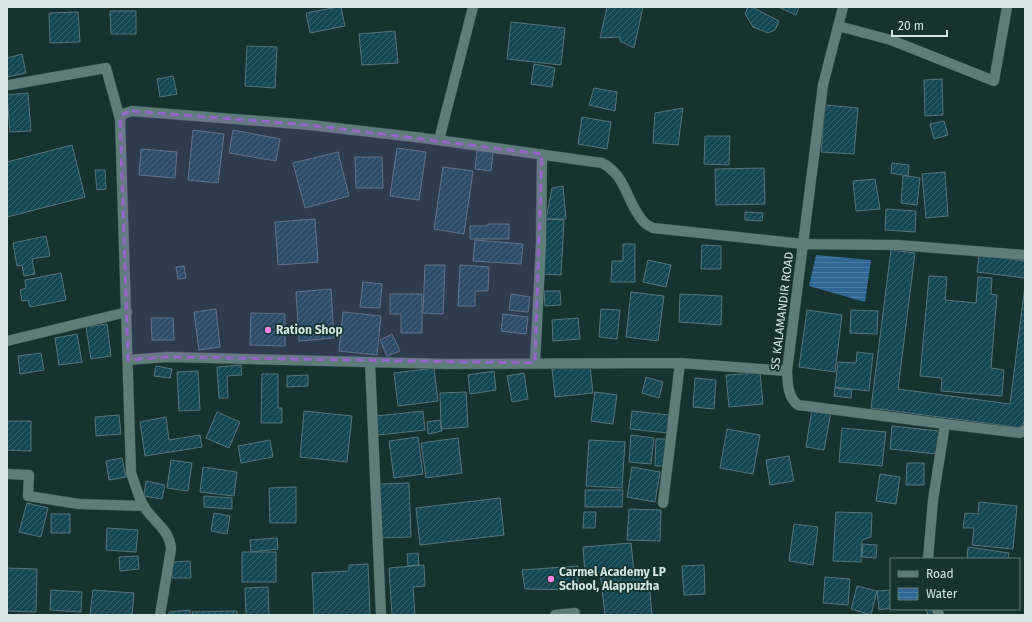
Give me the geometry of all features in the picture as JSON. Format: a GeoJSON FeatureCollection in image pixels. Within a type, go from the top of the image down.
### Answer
{"type":"FeatureCollection","features":[{"type":"Feature","properties":{"kind":"street"},"geometry":{"type":"LineString","coordinates":[[439,140],[472,7]]}},
{"type":"Feature","properties":{"kind":"street","name":"SS KALAMANDIR ROAD"},"geometry":{"type":"LineString","coordinates":[[843,7],[823,85],[787,370],[789,392],[792,401],[798,405],[945,424],[1020,433],[1025,430]]}},
{"type":"Feature","properties":{"kind":"street"},"geometry":{"type":"LineString","coordinates":[[838,26],[891,40],[994,81],[1007,7]]}},
{"type":"Feature","properties":{"kind":"street"},"geometry":{"type":"LineString","coordinates":[[9,85],[106,68],[120,119],[132,473],[137,491],[144,506],[170,540],[171,549],[160,615]]}},
{"type":"Feature","properties":{"kind":"street"},"geometry":{"type":"LineString","coordinates":[[120,119],[123,114],[132,111],[310,125],[439,140],[602,163],[611,168],[618,175],[643,222],[653,228],[803,244],[898,244],[1025,255]]}},
{"type":"Feature","properties":{"kind":"street"},"geometry":{"type":"LineString","coordinates":[[535,363],[541,244],[542,154]]}},
{"type":"Feature","properties":{"kind":"street"},"geometry":{"type":"LineString","coordinates":[[7,341],[127,312]]}},
{"type":"Feature","properties":{"kind":"street"},"geometry":{"type":"LineString","coordinates":[[128,360],[168,357],[448,364],[680,364],[787,370]]}},
{"type":"Feature","properties":{"kind":"street"},"geometry":{"type":"LineString","coordinates":[[370,362],[381,615]]}},
{"type":"Feature","properties":{"kind":"street"},"geometry":{"type":"LineString","coordinates":[[664,503],[680,364]]}},
{"type":"Feature","properties":{"kind":"street"},"geometry":{"type":"LineString","coordinates":[[928,558],[933,500],[945,424]]}},
{"type":"Feature","properties":{"kind":"street"},"geometry":{"type":"LineString","coordinates":[[7,474],[29,475],[28,496],[79,504],[144,506]]}},
{"type":"Feature","properties":{"kind":"street"},"geometry":{"type":"LineString","coordinates":[[555,615],[575,613]]}},
{"type":"Feature","properties":{"kind":"highlighted area"},"geometry":{"type":"Polygon","coordinates":[[[132,111],[310,125],[542,154],[535,363],[168,357],[128,360],[120,119],[123,114],[132,111]]]}},
{"type":"Feature","properties":{"kind":"water"},"geometry":{"type":"Polygon","coordinates":[[[816,255],[871,260],[865,302],[809,286],[816,255]]]}},
{"type":"Feature","properties":{"kind":"building"},"geometry":{"type":"Polygon","coordinates":[[[341,7],[345,26],[310,33],[306,13],[341,7]]]}},
{"type":"Feature","properties":{"kind":"building"},"geometry":{"type":"Polygon","coordinates":[[[607,7],[643,7],[634,48],[620,41],[620,37],[600,38],[607,7]]]}},
{"type":"Feature","properties":{"kind":"building"},"geometry":{"type":"Polygon","coordinates":[[[748,7],[752,7],[779,21],[775,30],[768,33],[753,27],[745,14],[748,7]]]}},
{"type":"Feature","properties":{"kind":"building"},"geometry":{"type":"Polygon","coordinates":[[[778,7],[799,7],[796,15],[778,7]]]}},
{"type":"Feature","properties":{"kind":"building"},"geometry":{"type":"Polygon","coordinates":[[[110,11],[136,11],[136,34],[111,34],[110,11]]]}},
{"type":"Feature","properties":{"kind":"building"},"geometry":{"type":"Polygon","coordinates":[[[78,12],[80,42],[50,43],[49,13],[78,12]]]}},
{"type":"Feature","properties":{"kind":"building"},"geometry":{"type":"Polygon","coordinates":[[[511,22],[565,28],[561,65],[507,59],[511,22]]]}},
{"type":"Feature","properties":{"kind":"building"},"geometry":{"type":"Polygon","coordinates":[[[395,31],[398,63],[362,65],[359,34],[395,31]]]}},
{"type":"Feature","properties":{"kind":"building"},"geometry":{"type":"Polygon","coordinates":[[[247,46],[277,47],[275,88],[245,86],[247,46]]]}},
{"type":"Feature","properties":{"kind":"building"},"geometry":{"type":"Polygon","coordinates":[[[22,54],[26,73],[7,77],[7,58],[22,54]]]}},
{"type":"Feature","properties":{"kind":"building"},"geometry":{"type":"Polygon","coordinates":[[[534,64],[555,68],[552,87],[531,84],[534,64]]]}},
{"type":"Feature","properties":{"kind":"building"},"geometry":{"type":"Polygon","coordinates":[[[173,76],[177,94],[160,97],[157,79],[173,76]]]}},
{"type":"Feature","properties":{"kind":"building"},"geometry":{"type":"Polygon","coordinates":[[[942,79],[943,115],[925,116],[924,80],[942,79]]]}},
{"type":"Feature","properties":{"kind":"building"},"geometry":{"type":"Polygon","coordinates":[[[594,88],[617,92],[615,111],[589,105],[594,88]]]}},
{"type":"Feature","properties":{"kind":"building"},"geometry":{"type":"Polygon","coordinates":[[[28,93],[31,131],[10,132],[7,95],[28,93]]]}},
{"type":"Feature","properties":{"kind":"building"},"geometry":{"type":"Polygon","coordinates":[[[825,105],[858,108],[854,154],[821,152],[825,105]]]}},
{"type":"Feature","properties":{"kind":"building"},"geometry":{"type":"Polygon","coordinates":[[[683,108],[678,145],[653,143],[655,113],[683,108]]]}},
{"type":"Feature","properties":{"kind":"building"},"geometry":{"type":"Polygon","coordinates":[[[582,117],[611,122],[607,149],[578,144],[582,117]]]}},
{"type":"Feature","properties":{"kind":"building"},"geometry":{"type":"Polygon","coordinates":[[[944,121],[948,135],[934,139],[930,124],[944,121]]]}},
{"type":"Feature","properties":{"kind":"building"},"geometry":{"type":"Polygon","coordinates":[[[193,130],[224,134],[218,183],[188,180],[193,130]]]}},
{"type":"Feature","properties":{"kind":"building"},"geometry":{"type":"Polygon","coordinates":[[[233,130],[280,139],[276,161],[229,153],[233,130]]]}},
{"type":"Feature","properties":{"kind":"building"},"geometry":{"type":"Polygon","coordinates":[[[705,136],[730,136],[729,165],[704,164],[705,136]]]}},
{"type":"Feature","properties":{"kind":"building"},"geometry":{"type":"Polygon","coordinates":[[[72,145],[85,197],[7,217],[7,162],[72,145]]]}},
{"type":"Feature","properties":{"kind":"building"},"geometry":{"type":"Polygon","coordinates":[[[397,148],[426,152],[419,200],[390,196],[397,148]]]}},
{"type":"Feature","properties":{"kind":"building"},"geometry":{"type":"Polygon","coordinates":[[[141,149],[177,152],[175,178],[139,175],[141,149]]]}},
{"type":"Feature","properties":{"kind":"building"},"geometry":{"type":"Polygon","coordinates":[[[477,150],[493,152],[491,171],[475,169],[477,150]]]}},
{"type":"Feature","properties":{"kind":"building"},"geometry":{"type":"Polygon","coordinates":[[[338,152],[349,196],[305,208],[293,163],[338,152]]]}},
{"type":"Feature","properties":{"kind":"building"},"geometry":{"type":"Polygon","coordinates":[[[355,157],[382,157],[383,188],[356,188],[355,157]]]}},
{"type":"Feature","properties":{"kind":"building"},"geometry":{"type":"Polygon","coordinates":[[[892,163],[909,165],[908,176],[891,173],[892,163]]]}},
{"type":"Feature","properties":{"kind":"building"},"geometry":{"type":"Polygon","coordinates":[[[443,167],[473,171],[464,234],[434,229],[443,167]]]}},
{"type":"Feature","properties":{"kind":"building"},"geometry":{"type":"Polygon","coordinates":[[[764,168],[765,204],[716,205],[715,169],[764,168]]]}},
{"type":"Feature","properties":{"kind":"building"},"geometry":{"type":"Polygon","coordinates":[[[95,170],[105,170],[106,189],[97,190],[95,170]]]}},
{"type":"Feature","properties":{"kind":"building"},"geometry":{"type":"Polygon","coordinates":[[[945,172],[948,216],[926,218],[922,174],[945,172]]]}},
{"type":"Feature","properties":{"kind":"building"},"geometry":{"type":"Polygon","coordinates":[[[903,176],[920,178],[917,205],[901,203],[903,176]]]}},
{"type":"Feature","properties":{"kind":"building"},"geometry":{"type":"Polygon","coordinates":[[[875,179],[880,209],[856,211],[853,181],[875,179]]]}},
{"type":"Feature","properties":{"kind":"building"},"geometry":{"type":"Polygon","coordinates":[[[563,186],[566,219],[546,219],[552,188],[563,186]]]}},
{"type":"Feature","properties":{"kind":"building"},"geometry":{"type":"Polygon","coordinates":[[[886,209],[916,211],[915,232],[885,230],[886,209]]]}},
{"type":"Feature","properties":{"kind":"building"},"geometry":{"type":"Polygon","coordinates":[[[745,212],[763,213],[762,221],[745,220],[745,212]]]}},
{"type":"Feature","properties":{"kind":"building"},"geometry":{"type":"Polygon","coordinates":[[[315,219],[318,262],[278,265],[275,222],[315,219]]]}},
{"type":"Feature","properties":{"kind":"building"},"geometry":{"type":"Polygon","coordinates":[[[546,219],[564,220],[561,275],[542,274],[546,219]]]}},
{"type":"Feature","properties":{"kind":"building"},"geometry":{"type":"Polygon","coordinates":[[[488,224],[509,224],[509,239],[470,239],[470,226],[487,226],[488,224]]]}},
{"type":"Feature","properties":{"kind":"building"},"geometry":{"type":"Polygon","coordinates":[[[46,236],[50,256],[32,259],[35,274],[24,276],[22,265],[17,266],[13,243],[46,236]]]}},
{"type":"Feature","properties":{"kind":"building"},"geometry":{"type":"Polygon","coordinates":[[[475,240],[523,244],[521,264],[473,261],[475,240]]]}},
{"type":"Feature","properties":{"kind":"building"},"geometry":{"type":"Polygon","coordinates":[[[623,244],[635,244],[635,282],[611,282],[612,261],[623,261],[623,244]]]}},
{"type":"Feature","properties":{"kind":"building"},"geometry":{"type":"Polygon","coordinates":[[[702,245],[721,246],[721,269],[701,269],[702,245]]]}},
{"type":"Feature","properties":{"kind":"building"},"geometry":{"type":"Polygon","coordinates":[[[891,250],[915,253],[898,389],[1010,404],[1025,285],[1025,413],[1023,428],[871,408],[891,250]]]}},
{"type":"Feature","properties":{"kind":"building"},"geometry":{"type":"Polygon","coordinates":[[[979,255],[1025,261],[1025,278],[977,272],[979,255]]]}},
{"type":"Feature","properties":{"kind":"building"},"geometry":{"type":"Polygon","coordinates":[[[648,260],[671,265],[666,287],[643,282],[648,260]]]}},
{"type":"Feature","properties":{"kind":"building"},"geometry":{"type":"Polygon","coordinates":[[[425,265],[445,265],[443,314],[423,313],[425,265]]]}},
{"type":"Feature","properties":{"kind":"building"},"geometry":{"type":"Polygon","coordinates":[[[460,265],[489,267],[488,291],[475,291],[475,306],[458,306],[460,265]]]}},
{"type":"Feature","properties":{"kind":"building"},"geometry":{"type":"Polygon","coordinates":[[[184,266],[186,278],[178,279],[176,267],[184,266]]]}},
{"type":"Feature","properties":{"kind":"building"},"geometry":{"type":"Polygon","coordinates":[[[61,273],[66,300],[30,307],[28,300],[22,301],[20,290],[26,288],[25,280],[61,273]]]}},
{"type":"Feature","properties":{"kind":"building"},"geometry":{"type":"Polygon","coordinates":[[[929,276],[947,277],[945,300],[976,303],[978,277],[992,278],[991,294],[997,295],[991,368],[1004,370],[1002,396],[941,391],[942,378],[920,376],[929,276]]]}},
{"type":"Feature","properties":{"kind":"building"},"geometry":{"type":"Polygon","coordinates":[[[363,282],[382,284],[380,308],[360,307],[363,282]]]}},
{"type":"Feature","properties":{"kind":"building"},"geometry":{"type":"Polygon","coordinates":[[[331,289],[334,338],[299,341],[296,292],[331,289]]]}},
{"type":"Feature","properties":{"kind":"building"},"geometry":{"type":"Polygon","coordinates":[[[544,291],[560,291],[561,305],[545,306],[544,291]]]}},
{"type":"Feature","properties":{"kind":"building"},"geometry":{"type":"Polygon","coordinates":[[[631,292],[664,296],[658,341],[626,337],[631,292]]]}},
{"type":"Feature","properties":{"kind":"building"},"geometry":{"type":"Polygon","coordinates":[[[390,294],[422,294],[422,333],[401,333],[401,314],[390,314],[390,294]]]}},
{"type":"Feature","properties":{"kind":"building"},"geometry":{"type":"Polygon","coordinates":[[[511,294],[530,297],[528,312],[509,310],[511,294]]]}},
{"type":"Feature","properties":{"kind":"building"},"geometry":{"type":"Polygon","coordinates":[[[680,294],[722,296],[721,325],[679,322],[680,294]]]}},
{"type":"Feature","properties":{"kind":"building"},"geometry":{"type":"Polygon","coordinates":[[[216,309],[220,347],[199,350],[194,312],[216,309]]]}},
{"type":"Feature","properties":{"kind":"building"},"geometry":{"type":"Polygon","coordinates":[[[601,309],[620,310],[617,339],[599,337],[601,309]]]}},
{"type":"Feature","properties":{"kind":"building"},"geometry":{"type":"Polygon","coordinates":[[[807,310],[842,315],[835,372],[799,367],[807,310]]]}},
{"type":"Feature","properties":{"kind":"building"},"geometry":{"type":"Polygon","coordinates":[[[851,310],[878,311],[877,334],[850,333],[851,310]]]}},
{"type":"Feature","properties":{"kind":"building"},"geometry":{"type":"Polygon","coordinates":[[[343,312],[381,316],[377,355],[339,351],[343,312]]]}},
{"type":"Feature","properties":{"kind":"building","name":"Ration Shop"},"geometry":{"type":"Polygon","coordinates":[[[251,313],[285,314],[285,346],[250,345],[251,313]]]}},
{"type":"Feature","properties":{"kind":"building"},"geometry":{"type":"Polygon","coordinates":[[[503,314],[528,317],[526,334],[501,331],[503,314]]]}},
{"type":"Feature","properties":{"kind":"building"},"geometry":{"type":"Polygon","coordinates":[[[151,318],[173,318],[174,340],[152,340],[151,318]]]}},
{"type":"Feature","properties":{"kind":"building"},"geometry":{"type":"Polygon","coordinates":[[[578,318],[580,339],[553,341],[552,320],[578,318]]]}},
{"type":"Feature","properties":{"kind":"building"},"geometry":{"type":"Polygon","coordinates":[[[107,324],[111,356],[91,359],[86,327],[107,324]]]}},
{"type":"Feature","properties":{"kind":"building"},"geometry":{"type":"Polygon","coordinates":[[[77,334],[82,362],[59,365],[55,338],[77,334]]]}},
{"type":"Feature","properties":{"kind":"building"},"geometry":{"type":"Polygon","coordinates":[[[392,334],[400,351],[387,356],[380,340],[392,334]]]}},
{"type":"Feature","properties":{"kind":"building"},"geometry":{"type":"Polygon","coordinates":[[[857,352],[873,354],[869,391],[835,387],[838,362],[856,363],[857,352]]]}},
{"type":"Feature","properties":{"kind":"building"},"geometry":{"type":"Polygon","coordinates":[[[41,353],[44,370],[20,374],[18,356],[41,353]]]}},
{"type":"Feature","properties":{"kind":"building"},"geometry":{"type":"Polygon","coordinates":[[[241,365],[242,375],[227,376],[228,398],[219,398],[217,367],[241,365]]]}},
{"type":"Feature","properties":{"kind":"building"},"geometry":{"type":"Polygon","coordinates":[[[156,366],[172,369],[170,378],[154,376],[156,366]]]}},
{"type":"Feature","properties":{"kind":"building"},"geometry":{"type":"Polygon","coordinates":[[[590,366],[593,393],[555,397],[552,369],[590,366]]]}},
{"type":"Feature","properties":{"kind":"building"},"geometry":{"type":"Polygon","coordinates":[[[434,368],[438,401],[398,406],[394,373],[434,368]]]}},
{"type":"Feature","properties":{"kind":"building"},"geometry":{"type":"Polygon","coordinates":[[[198,371],[200,410],[179,411],[177,372],[198,371]]]}},
{"type":"Feature","properties":{"kind":"building"},"geometry":{"type":"Polygon","coordinates":[[[494,371],[496,390],[470,394],[468,375],[494,371]]]}},
{"type":"Feature","properties":{"kind":"building"},"geometry":{"type":"Polygon","coordinates":[[[524,373],[528,399],[512,402],[507,376],[524,373]]]}},
{"type":"Feature","properties":{"kind":"building"},"geometry":{"type":"Polygon","coordinates":[[[760,373],[763,404],[729,407],[726,375],[760,373]]]}},
{"type":"Feature","properties":{"kind":"building"},"geometry":{"type":"Polygon","coordinates":[[[262,374],[278,374],[278,408],[282,408],[282,423],[261,423],[262,374]]]}},
{"type":"Feature","properties":{"kind":"building"},"geometry":{"type":"Polygon","coordinates":[[[308,375],[308,386],[287,387],[287,376],[308,375]]]}},
{"type":"Feature","properties":{"kind":"building"},"geometry":{"type":"Polygon","coordinates":[[[646,377],[663,382],[659,398],[642,393],[646,377]]]}},
{"type":"Feature","properties":{"kind":"building"},"geometry":{"type":"Polygon","coordinates":[[[695,378],[716,380],[714,409],[693,407],[695,378]]]}},
{"type":"Feature","properties":{"kind":"building"},"geometry":{"type":"Polygon","coordinates":[[[835,388],[852,390],[851,398],[834,396],[835,388]]]}},
{"type":"Feature","properties":{"kind":"building"},"geometry":{"type":"Polygon","coordinates":[[[466,392],[468,427],[441,429],[440,393],[466,392]]]}},
{"type":"Feature","properties":{"kind":"building"},"geometry":{"type":"Polygon","coordinates":[[[595,392],[617,395],[613,424],[591,421],[595,392]]]}},
{"type":"Feature","properties":{"kind":"building"},"geometry":{"type":"Polygon","coordinates":[[[812,409],[831,412],[824,450],[806,447],[812,409]]]}},
{"type":"Feature","properties":{"kind":"building"},"geometry":{"type":"Polygon","coordinates":[[[304,411],[352,416],[347,462],[300,457],[304,411]]]}},
{"type":"Feature","properties":{"kind":"building"},"geometry":{"type":"Polygon","coordinates":[[[423,411],[425,430],[378,435],[376,416],[423,411]]]}},
{"type":"Feature","properties":{"kind":"building"},"geometry":{"type":"Polygon","coordinates":[[[632,411],[669,415],[667,433],[630,429],[632,411]]]}},
{"type":"Feature","properties":{"kind":"building"},"geometry":{"type":"Polygon","coordinates":[[[217,412],[240,422],[229,448],[206,438],[217,412]]]}},
{"type":"Feature","properties":{"kind":"building"},"geometry":{"type":"Polygon","coordinates":[[[119,415],[121,434],[96,436],[95,417],[119,415]]]}},
{"type":"Feature","properties":{"kind":"building"},"geometry":{"type":"Polygon","coordinates":[[[166,417],[169,440],[200,435],[202,447],[145,456],[140,422],[166,417]]]}},
{"type":"Feature","properties":{"kind":"building"},"geometry":{"type":"Polygon","coordinates":[[[440,420],[442,431],[428,434],[427,422],[440,420]]]}},
{"type":"Feature","properties":{"kind":"building"},"geometry":{"type":"Polygon","coordinates":[[[7,421],[31,421],[31,451],[7,450],[7,421]]]}},
{"type":"Feature","properties":{"kind":"building"},"geometry":{"type":"Polygon","coordinates":[[[892,426],[939,431],[936,454],[890,449],[892,426]]]}},
{"type":"Feature","properties":{"kind":"building"},"geometry":{"type":"Polygon","coordinates":[[[842,428],[886,432],[882,466],[839,462],[842,428]]]}},
{"type":"Feature","properties":{"kind":"building"},"geometry":{"type":"Polygon","coordinates":[[[727,429],[760,435],[753,474],[720,468],[727,429]]]}},
{"type":"Feature","properties":{"kind":"building"},"geometry":{"type":"Polygon","coordinates":[[[631,435],[654,438],[651,464],[629,462],[631,435]]]}},
{"type":"Feature","properties":{"kind":"building"},"geometry":{"type":"Polygon","coordinates":[[[418,437],[423,474],[394,478],[389,441],[418,437]]]}},
{"type":"Feature","properties":{"kind":"building"},"geometry":{"type":"Polygon","coordinates":[[[458,438],[462,473],[426,478],[421,443],[458,438]]]}},
{"type":"Feature","properties":{"kind":"building"},"geometry":{"type":"Polygon","coordinates":[[[656,439],[667,439],[666,466],[655,466],[656,439]]]}},
{"type":"Feature","properties":{"kind":"building"},"geometry":{"type":"Polygon","coordinates":[[[270,440],[273,457],[241,463],[238,446],[270,440]]]}},
{"type":"Feature","properties":{"kind":"building"},"geometry":{"type":"Polygon","coordinates":[[[589,440],[625,442],[622,488],[586,486],[589,440]]]}},
{"type":"Feature","properties":{"kind":"building"},"geometry":{"type":"Polygon","coordinates":[[[789,456],[794,481],[770,485],[766,460],[789,456]]]}},
{"type":"Feature","properties":{"kind":"building"},"geometry":{"type":"Polygon","coordinates":[[[122,458],[126,477],[109,480],[106,461],[122,458]]]}},
{"type":"Feature","properties":{"kind":"building"},"geometry":{"type":"Polygon","coordinates":[[[171,460],[192,463],[188,491],[167,488],[171,460]]]}},
{"type":"Feature","properties":{"kind":"building"},"geometry":{"type":"Polygon","coordinates":[[[907,463],[924,463],[924,485],[906,485],[907,463]]]}},
{"type":"Feature","properties":{"kind":"building"},"geometry":{"type":"Polygon","coordinates":[[[203,467],[237,472],[234,496],[200,492],[203,467]]]}},
{"type":"Feature","properties":{"kind":"building"},"geometry":{"type":"Polygon","coordinates":[[[632,467],[660,472],[655,502],[627,497],[632,467]]]}},
{"type":"Feature","properties":{"kind":"building"},"geometry":{"type":"Polygon","coordinates":[[[880,474],[900,477],[896,504],[876,501],[880,474]]]}},
{"type":"Feature","properties":{"kind":"building"},"geometry":{"type":"Polygon","coordinates":[[[146,481],[165,485],[162,499],[144,496],[146,481]]]}},
{"type":"Feature","properties":{"kind":"building"},"geometry":{"type":"Polygon","coordinates":[[[409,483],[411,537],[380,538],[379,484],[409,483]]]}},
{"type":"Feature","properties":{"kind":"building"},"geometry":{"type":"Polygon","coordinates":[[[296,487],[296,523],[270,523],[269,488],[296,487]]]}},
{"type":"Feature","properties":{"kind":"building"},"geometry":{"type":"Polygon","coordinates":[[[585,490],[623,490],[622,507],[585,507],[585,490]]]}},
{"type":"Feature","properties":{"kind":"building"},"geometry":{"type":"Polygon","coordinates":[[[204,496],[232,498],[232,509],[204,507],[204,496]]]}},
{"type":"Feature","properties":{"kind":"building"},"geometry":{"type":"Polygon","coordinates":[[[500,498],[504,535],[420,545],[416,508],[500,498]]]}},
{"type":"Feature","properties":{"kind":"building"},"geometry":{"type":"Polygon","coordinates":[[[979,502],[1017,506],[1013,549],[972,545],[974,528],[963,528],[965,513],[978,514],[979,502]]]}},
{"type":"Feature","properties":{"kind":"building"},"geometry":{"type":"Polygon","coordinates":[[[27,503],[48,508],[41,537],[19,532],[27,503]]]}},
{"type":"Feature","properties":{"kind":"building"},"geometry":{"type":"Polygon","coordinates":[[[629,509],[661,510],[660,541],[627,540],[629,509]]]}},
{"type":"Feature","properties":{"kind":"building"},"geometry":{"type":"Polygon","coordinates":[[[584,512],[596,512],[595,528],[583,528],[584,512]]]}},
{"type":"Feature","properties":{"kind":"building"},"geometry":{"type":"Polygon","coordinates":[[[836,512],[872,513],[871,537],[862,540],[861,562],[833,561],[836,512]]]}},
{"type":"Feature","properties":{"kind":"building"},"geometry":{"type":"Polygon","coordinates":[[[214,513],[230,516],[227,534],[211,531],[214,513]]]}},
{"type":"Feature","properties":{"kind":"building"},"geometry":{"type":"Polygon","coordinates":[[[51,514],[70,514],[70,533],[51,533],[51,514]]]}},
{"type":"Feature","properties":{"kind":"building"},"geometry":{"type":"Polygon","coordinates":[[[794,524],[818,527],[813,565],[789,561],[794,524]]]}},
{"type":"Feature","properties":{"kind":"building"},"geometry":{"type":"Polygon","coordinates":[[[107,528],[138,530],[136,552],[106,550],[107,528]]]}},
{"type":"Feature","properties":{"kind":"building"},"geometry":{"type":"Polygon","coordinates":[[[277,538],[278,549],[251,552],[250,540],[277,538]]]}},
{"type":"Feature","properties":{"kind":"building"},"geometry":{"type":"Polygon","coordinates":[[[631,543],[634,572],[648,571],[652,615],[605,615],[600,572],[585,573],[583,547],[631,543]]]}},
{"type":"Feature","properties":{"kind":"building"},"geometry":{"type":"Polygon","coordinates":[[[863,544],[877,545],[876,558],[862,557],[863,544]]]}},
{"type":"Feature","properties":{"kind":"building"},"geometry":{"type":"Polygon","coordinates":[[[968,547],[1009,553],[1008,558],[967,558],[968,547]]]}},
{"type":"Feature","properties":{"kind":"building"},"geometry":{"type":"Polygon","coordinates":[[[242,552],[276,552],[276,582],[242,582],[242,552]]]}},
{"type":"Feature","properties":{"kind":"building"},"geometry":{"type":"Polygon","coordinates":[[[418,553],[419,565],[408,566],[407,554],[418,553]]]}},
{"type":"Feature","properties":{"kind":"building"},"geometry":{"type":"Polygon","coordinates":[[[138,556],[139,569],[120,571],[119,557],[138,556]]]}},
{"type":"Feature","properties":{"kind":"building"},"geometry":{"type":"Polygon","coordinates":[[[190,561],[191,578],[172,578],[172,562],[190,561]]]}},
{"type":"Feature","properties":{"kind":"building"},"geometry":{"type":"Polygon","coordinates":[[[368,564],[370,615],[314,615],[312,573],[349,571],[349,565],[368,564]]]}},
{"type":"Feature","properties":{"kind":"building"},"geometry":{"type":"Polygon","coordinates":[[[424,565],[425,586],[413,587],[415,615],[392,615],[389,568],[424,565]]]}},
{"type":"Feature","properties":{"kind":"building"},"geometry":{"type":"Polygon","coordinates":[[[704,565],[705,594],[684,595],[682,566],[704,565]]]}},
{"type":"Feature","properties":{"kind":"building","name":"Carmel Academy LP School, Alappuzha"},"geometry":{"type":"Polygon","coordinates":[[[578,566],[578,590],[525,589],[522,570],[578,566]]]}},
{"type":"Feature","properties":{"kind":"building"},"geometry":{"type":"Polygon","coordinates":[[[7,568],[37,569],[36,612],[7,611],[7,568]]]}},
{"type":"Feature","properties":{"kind":"building"},"geometry":{"type":"Polygon","coordinates":[[[825,577],[850,579],[848,605],[823,603],[825,577]]]}},
{"type":"Feature","properties":{"kind":"building"},"geometry":{"type":"Polygon","coordinates":[[[857,586],[877,591],[871,615],[851,609],[857,586]]]}},
{"type":"Feature","properties":{"kind":"building"},"geometry":{"type":"Polygon","coordinates":[[[268,587],[269,615],[246,615],[245,588],[268,587]]]}},
{"type":"Feature","properties":{"kind":"building"},"geometry":{"type":"Polygon","coordinates":[[[51,590],[82,592],[81,612],[50,610],[51,590]]]}},
{"type":"Feature","properties":{"kind":"building"},"geometry":{"type":"Polygon","coordinates":[[[93,590],[134,593],[132,615],[90,615],[93,590]]]}},
{"type":"Feature","properties":{"kind":"building"},"geometry":{"type":"Polygon","coordinates":[[[890,590],[890,608],[879,610],[877,591],[890,590]]]}},
{"type":"Feature","properties":{"kind":"building"},"geometry":{"type":"Polygon","coordinates":[[[190,610],[190,615],[169,615],[169,612],[190,610]]]}},
{"type":"Feature","properties":{"kind":"building"},"geometry":{"type":"Polygon","coordinates":[[[926,610],[933,610],[934,615],[928,615],[926,610]]]}},
{"type":"Feature","properties":{"kind":"building"},"geometry":{"type":"Polygon","coordinates":[[[237,611],[237,615],[193,615],[192,612],[237,611]]]}},
{"type":"Feature","properties":{"kind":"place","name":"Ration Shop"},"geometry":{"type":"Point","coordinates":[268,330]}},
{"type":"Feature","properties":{"kind":"place","name":"Carmel Academy LP School, Alappuzha"},"geometry":{"type":"Point","coordinates":[551,579]}}]}
